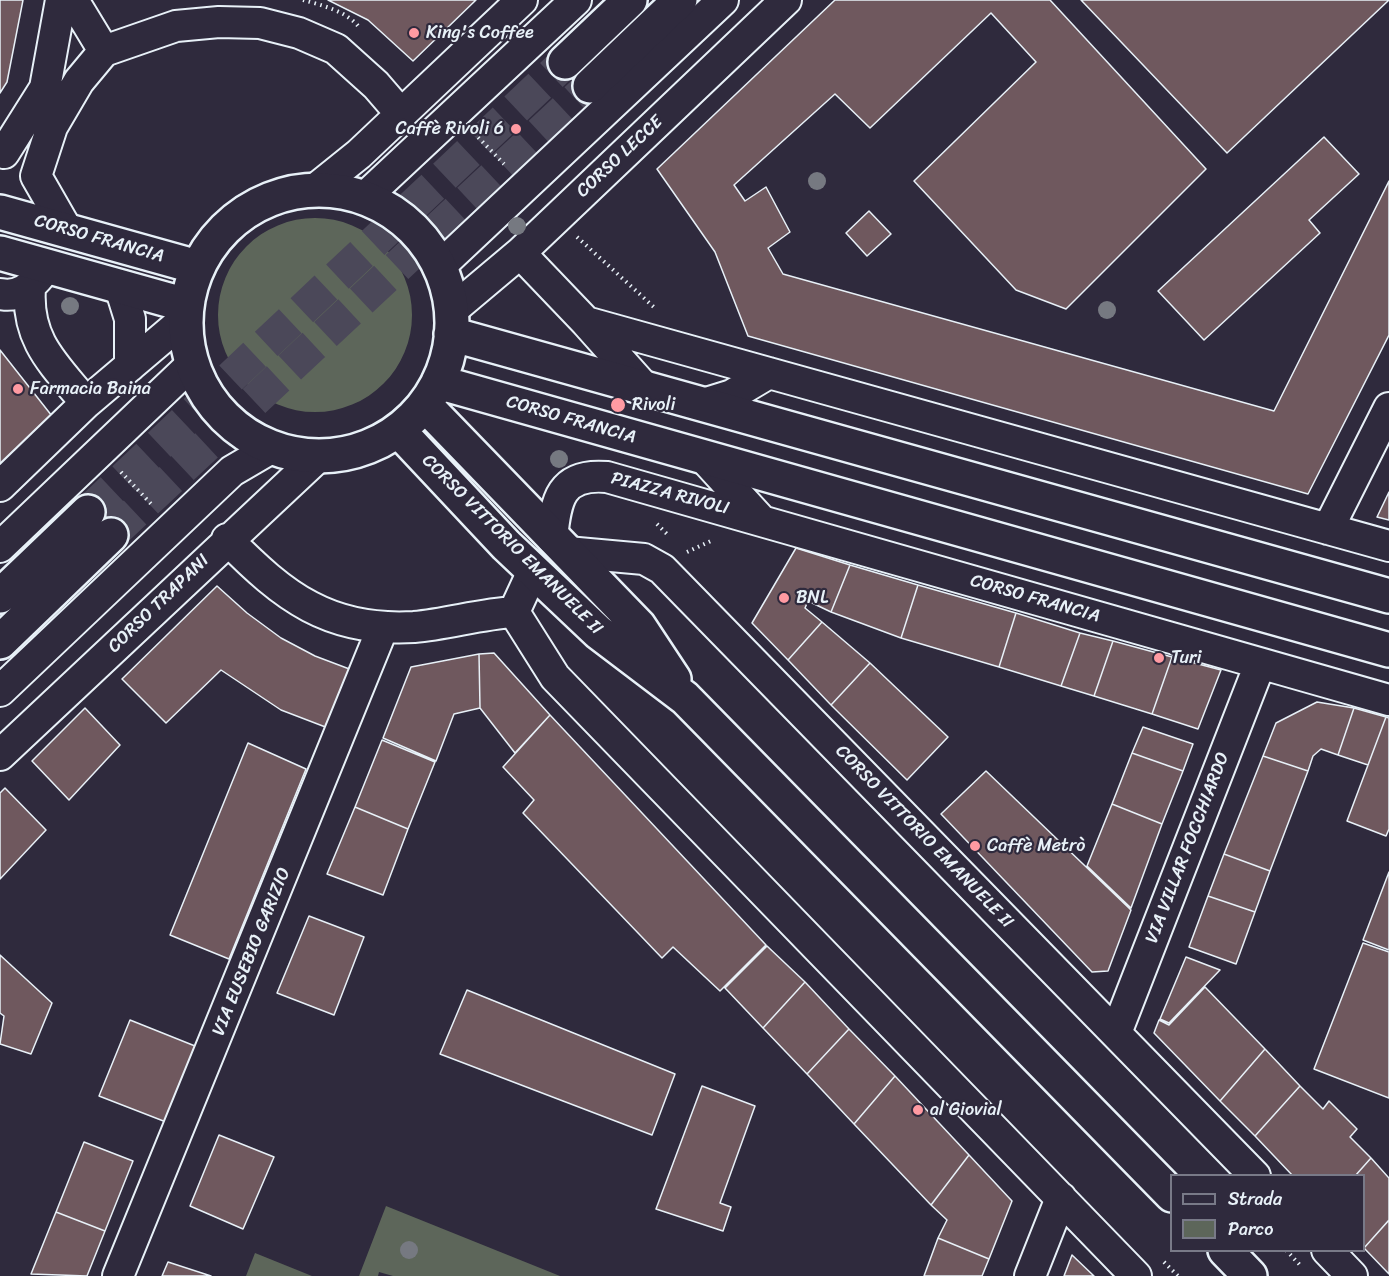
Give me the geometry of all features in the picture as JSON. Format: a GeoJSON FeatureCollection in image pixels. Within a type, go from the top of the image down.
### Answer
{"type":"FeatureCollection","features":[{"type":"Feature","properties":{"kind":"main road"},"geometry":{"type":"LineString","coordinates":[[565,62],[630,0]]}},
{"type":"Feature","properties":{"kind":"main road"},"geometry":{"type":"LineString","coordinates":[[590,86],[680,0]]}},
{"type":"Feature","properties":{"kind":"main road"},"geometry":{"type":"LineString","coordinates":[[313,191],[345,192],[364,198],[395,214],[420,237],[439,267],[451,322],[446,358],[432,394],[400,432],[358,449],[320,455],[296,453],[273,447],[238,428],[210,399],[192,364],[186,312],[197,267],[219,234],[249,209],[286,194],[313,191]]}},
{"type":"Feature","properties":{"kind":"main road","name":"CORSO FRANCIA"},"geometry":{"type":"LineString","coordinates":[[0,212],[197,267]]}},
{"type":"Feature","properties":{"kind":"main road"},"geometry":{"type":"LineString","coordinates":[[0,253],[39,277],[120,286],[186,312]]}},
{"type":"Feature","properties":{"kind":"main road"},"geometry":{"type":"LineString","coordinates":[[451,322],[644,387],[1389,596]]}},
{"type":"Feature","properties":{"kind":"main road","name":"CORSO FRANCIA"},"geometry":{"type":"LineString","coordinates":[[432,394],[705,459],[1389,650]]}},
{"type":"Feature","properties":{"kind":"main road","name":"CORSO VITTORIO EMANUELE II"},"geometry":{"type":"LineString","coordinates":[[432,394],[559,545],[639,626],[686,698]]}},
{"type":"Feature","properties":{"kind":"main road","name":"CORSO VITTORIO EMANUELE II"},"geometry":{"type":"LineString","coordinates":[[400,432],[533,571],[598,632],[686,698],[1170,1193]]}},
{"type":"Feature","properties":{"kind":"main road"},"geometry":{"type":"LineString","coordinates":[[0,596],[88,512]]}},
{"type":"Feature","properties":{"kind":"main road"},"geometry":{"type":"LineString","coordinates":[[0,642],[111,535]]}},
{"type":"Feature","properties":{"kind":"main road"},"geometry":{"type":"LineString","coordinates":[[1226,1252],[1250,1276]]}},
{"type":"Feature","properties":{"kind":"street"},"geometry":{"type":"LineString","coordinates":[[61,0],[45,88],[2,153],[36,177],[68,231]]}},
{"type":"Feature","properties":{"kind":"street"},"geometry":{"type":"LineString","coordinates":[[73,0],[104,51]]}},
{"type":"Feature","properties":{"kind":"street"},"geometry":{"type":"LineString","coordinates":[[313,191],[359,154],[522,0]]}},
{"type":"Feature","properties":{"kind":"street"},"geometry":{"type":"LineString","coordinates":[[364,198],[576,0]]}},
{"type":"Feature","properties":{"kind":"street"},"geometry":{"type":"LineString","coordinates":[[439,267],[723,0]]}},
{"type":"Feature","properties":{"kind":"street","name":"CORSO LECCE"},"geometry":{"type":"LineString","coordinates":[[451,322],[519,253],[786,0]]}},
{"type":"Feature","properties":{"kind":"street"},"geometry":{"type":"LineString","coordinates":[[36,177],[52,127],[79,81],[104,51],[176,26],[219,22],[263,11],[299,33],[336,50],[376,85],[401,114]]}},
{"type":"Feature","properties":{"kind":"street"},"geometry":{"type":"LineString","coordinates":[[519,253],[586,322],[644,387]]}},
{"type":"Feature","properties":{"kind":"street"},"geometry":{"type":"LineString","coordinates":[[0,294],[8,295],[39,277]]}},
{"type":"Feature","properties":{"kind":"street"},"geometry":{"type":"LineString","coordinates":[[39,277],[29,306],[38,343],[86,403]]}},
{"type":"Feature","properties":{"kind":"street"},"geometry":{"type":"LineString","coordinates":[[120,286],[130,319],[130,366]]}},
{"type":"Feature","properties":{"kind":"street"},"geometry":{"type":"LineString","coordinates":[[0,486],[86,403],[130,366],[186,312]]}},
{"type":"Feature","properties":{"kind":"street"},"geometry":{"type":"LineString","coordinates":[[586,322],[1389,546]]}},
{"type":"Feature","properties":{"kind":"street"},"geometry":{"type":"LineString","coordinates":[[0,547],[192,364]]}},
{"type":"Feature","properties":{"kind":"street"},"geometry":{"type":"LineString","coordinates":[[703,404],[732,395],[770,373]]}},
{"type":"Feature","properties":{"kind":"street"},"geometry":{"type":"LineString","coordinates":[[1328,529],[1389,408]]}},
{"type":"Feature","properties":{"kind":"street"},"geometry":{"type":"LineString","coordinates":[[0,691],[232,471],[273,447]]}},
{"type":"Feature","properties":{"kind":"street","name":"CORSO TRAPANI"},"geometry":{"type":"LineString","coordinates":[[0,755],[227,539],[320,455]]}},
{"type":"Feature","properties":{"kind":"street"},"geometry":{"type":"LineString","coordinates":[[705,459],[759,518]]}},
{"type":"Feature","properties":{"kind":"street","name":"PIAZZA RIVOLI"},"geometry":{"type":"LineString","coordinates":[[559,545],[555,507],[563,490],[573,481],[591,475],[621,479],[759,518]]}},
{"type":"Feature","properties":{"kind":"street","name":"CORSO FRANCIA"},"geometry":{"type":"LineString","coordinates":[[759,518],[1389,700]]}},
{"type":"Feature","properties":{"kind":"street"},"geometry":{"type":"LineString","coordinates":[[227,539],[270,582],[310,609],[346,621],[383,627],[416,627],[487,614],[514,612]]}},
{"type":"Feature","properties":{"kind":"street","name":"CORSO VITTORIO EMANUELE II"},"geometry":{"type":"LineString","coordinates":[[559,545],[644,559],[662,569],[1253,1174]]}},
{"type":"Feature","properties":{"kind":"street"},"geometry":{"type":"LineString","coordinates":[[514,612],[533,571]]}},
{"type":"Feature","properties":{"kind":"street"},"geometry":{"type":"LineString","coordinates":[[514,612],[555,676],[1136,1276]]}},
{"type":"Feature","properties":{"kind":"street","name":"VIA EUSEBIO GARIZIO"},"geometry":{"type":"LineString","coordinates":[[118,1276],[383,627]]}},
{"type":"Feature","properties":{"kind":"street","name":"VIA VILLAR FOCCHIARDO"},"geometry":{"type":"LineString","coordinates":[[1116,1033],[1260,664]]}},
{"type":"Feature","properties":{"kind":"street"},"geometry":{"type":"LineString","coordinates":[[1030,1276],[1060,1198]]}},
{"type":"Feature","properties":{"kind":"street"},"geometry":{"type":"LineString","coordinates":[[1328,1252],[1352,1276]]}},
{"type":"Feature","properties":{"kind":"path"},"geometry":{"type":"LineString","coordinates":[[456,114],[525,185]]}},
{"type":"Feature","properties":{"kind":"path"},"geometry":{"type":"LineString","coordinates":[[556,218],[688,339],[686,349]]}},
{"type":"Feature","properties":{"kind":"path"},"geometry":{"type":"LineString","coordinates":[[101,451],[173,527]]}},
{"type":"Feature","properties":{"kind":"green space"},"geometry":{"type":"Polygon","coordinates":[[[305,218],[325,218],[361,229],[384,246],[396,261],[405,278],[412,305],[412,325],[405,352],[396,369],[384,384],[369,396],[352,405],[325,412],[305,412],[269,401],[240,377],[229,361],[222,343],[218,325],[218,305],[229,269],[253,240],[269,229],[287,222],[305,218]]]}},
{"type":"Feature","properties":{"kind":"green space"},"geometry":{"type":"Polygon","coordinates":[[[386,1206],[560,1276],[393,1276],[379,1272],[378,1276],[359,1276],[386,1206]]]}},
{"type":"Feature","properties":{"kind":"green space"},"geometry":{"type":"Polygon","coordinates":[[[255,1253],[312,1276],[246,1276],[255,1253]]]}},
{"type":"Feature","properties":{"kind":"building"},"geometry":{"type":"Polygon","coordinates":[[[0,0],[23,0],[7,82],[0,93],[0,0]]]}},
{"type":"Feature","properties":{"kind":"building"},"geometry":{"type":"Polygon","coordinates":[[[328,0],[476,0],[413,61],[368,20],[328,0]]]}},
{"type":"Feature","properties":{"kind":"building"},"geometry":{"type":"Polygon","coordinates":[[[835,0],[1050,0],[1206,169],[1066,309],[1016,290],[914,181],[1036,62],[991,13],[870,128],[835,94],[734,185],[745,201],[766,187],[790,232],[768,248],[783,274],[1274,411],[1389,181],[1389,335],[1308,494],[748,336],[715,252],[657,169],[835,0]]]}},
{"type":"Feature","properties":{"kind":"building"},"geometry":{"type":"Polygon","coordinates":[[[1081,0],[1389,0],[1227,153],[1081,0]]]}},
{"type":"Feature","properties":{"kind":"building"},"geometry":{"type":"Polygon","coordinates":[[[1324,137],[1359,174],[1309,220],[1320,233],[1204,340],[1158,291],[1324,137]]]}},
{"type":"Feature","properties":{"kind":"building"},"geometry":{"type":"Polygon","coordinates":[[[869,211],[891,234],[867,256],[846,233],[869,211]]]}},
{"type":"Feature","properties":{"kind":"building"},"geometry":{"type":"Polygon","coordinates":[[[0,350],[52,416],[0,466],[0,350]]]}},
{"type":"Feature","properties":{"kind":"building"},"geometry":{"type":"Polygon","coordinates":[[[1389,492],[1389,520],[1377,517],[1389,492]]]}},
{"type":"Feature","properties":{"kind":"building"},"geometry":{"type":"Polygon","coordinates":[[[796,548],[850,565],[831,612],[808,601],[805,608],[822,622],[788,660],[752,623],[796,548]]]}},
{"type":"Feature","properties":{"kind":"building"},"geometry":{"type":"Polygon","coordinates":[[[850,565],[918,585],[901,638],[831,612],[850,565]]]}},
{"type":"Feature","properties":{"kind":"building"},"geometry":{"type":"Polygon","coordinates":[[[918,585],[1016,613],[999,667],[901,638],[918,585]]]}},
{"type":"Feature","properties":{"kind":"building"},"geometry":{"type":"Polygon","coordinates":[[[217,586],[247,613],[281,638],[315,656],[352,670],[328,728],[281,710],[221,670],[166,723],[122,679],[217,586]]]}},
{"type":"Feature","properties":{"kind":"building"},"geometry":{"type":"Polygon","coordinates":[[[1016,613],[1080,633],[1061,686],[999,667],[1016,613]]]}},
{"type":"Feature","properties":{"kind":"building"},"geometry":{"type":"Polygon","coordinates":[[[822,622],[870,663],[831,705],[788,660],[822,622]]]}},
{"type":"Feature","properties":{"kind":"building"},"geometry":{"type":"Polygon","coordinates":[[[1080,633],[1113,641],[1094,696],[1061,686],[1080,633]]]}},
{"type":"Feature","properties":{"kind":"building"},"geometry":{"type":"Polygon","coordinates":[[[1113,641],[1172,657],[1152,714],[1094,696],[1113,641]]]}},
{"type":"Feature","properties":{"kind":"building"},"geometry":{"type":"Polygon","coordinates":[[[494,653],[550,715],[515,753],[480,708],[479,654],[494,653]]]}},
{"type":"Feature","properties":{"kind":"building"},"geometry":{"type":"Polygon","coordinates":[[[479,654],[480,708],[454,714],[436,761],[383,738],[411,667],[479,654]]]}},
{"type":"Feature","properties":{"kind":"building"},"geometry":{"type":"Polygon","coordinates":[[[1172,657],[1221,670],[1198,729],[1152,714],[1172,657]]]}},
{"type":"Feature","properties":{"kind":"building"},"geometry":{"type":"Polygon","coordinates":[[[870,663],[948,737],[907,780],[831,705],[870,663]]]}},
{"type":"Feature","properties":{"kind":"building"},"geometry":{"type":"Polygon","coordinates":[[[1317,702],[1354,708],[1338,755],[1321,749],[1313,756],[1308,771],[1263,756],[1276,723],[1317,702]]]}},
{"type":"Feature","properties":{"kind":"building"},"geometry":{"type":"Polygon","coordinates":[[[85,708],[120,745],[69,800],[32,761],[85,708]]]}},
{"type":"Feature","properties":{"kind":"building"},"geometry":{"type":"Polygon","coordinates":[[[1354,708],[1386,717],[1368,765],[1338,755],[1354,708]]]}},
{"type":"Feature","properties":{"kind":"building"},"geometry":{"type":"Polygon","coordinates":[[[550,715],[766,945],[720,991],[673,947],[662,958],[523,813],[534,800],[503,767],[550,715]]]}},
{"type":"Feature","properties":{"kind":"building"},"geometry":{"type":"Polygon","coordinates":[[[1386,717],[1389,718],[1389,829],[1386,836],[1347,821],[1386,717]]]}},
{"type":"Feature","properties":{"kind":"building"},"geometry":{"type":"Polygon","coordinates":[[[1143,727],[1193,744],[1183,771],[1132,753],[1143,727]]]}},
{"type":"Feature","properties":{"kind":"building"},"geometry":{"type":"Polygon","coordinates":[[[382,740],[435,762],[408,829],[355,807],[382,740]]]}},
{"type":"Feature","properties":{"kind":"building"},"geometry":{"type":"Polygon","coordinates":[[[248,743],[306,769],[229,959],[170,935],[248,743]]]}},
{"type":"Feature","properties":{"kind":"building"},"geometry":{"type":"Polygon","coordinates":[[[1132,753],[1183,771],[1162,824],[1112,804],[1132,753]]]}},
{"type":"Feature","properties":{"kind":"building"},"geometry":{"type":"Polygon","coordinates":[[[1263,756],[1308,771],[1270,871],[1224,854],[1263,756]]]}},
{"type":"Feature","properties":{"kind":"building"},"geometry":{"type":"Polygon","coordinates":[[[986,771],[1131,910],[1108,971],[1092,972],[941,814],[986,771]]]}},
{"type":"Feature","properties":{"kind":"building"},"geometry":{"type":"Polygon","coordinates":[[[5,788],[46,830],[0,879],[0,793],[5,788]]]}},
{"type":"Feature","properties":{"kind":"building"},"geometry":{"type":"Polygon","coordinates":[[[1112,804],[1162,824],[1131,908],[1087,866],[1112,804]]]}},
{"type":"Feature","properties":{"kind":"building"},"geometry":{"type":"Polygon","coordinates":[[[355,807],[408,829],[383,895],[327,874],[355,807]]]}},
{"type":"Feature","properties":{"kind":"building"},"geometry":{"type":"Polygon","coordinates":[[[1224,854],[1270,871],[1255,912],[1208,896],[1224,854]]]}},
{"type":"Feature","properties":{"kind":"building"},"geometry":{"type":"Polygon","coordinates":[[[1389,872],[1389,950],[1363,940],[1389,872]]]}},
{"type":"Feature","properties":{"kind":"building"},"geometry":{"type":"Polygon","coordinates":[[[1208,896],[1255,912],[1236,964],[1189,947],[1208,896]]]}},
{"type":"Feature","properties":{"kind":"building"},"geometry":{"type":"Polygon","coordinates":[[[309,916],[364,937],[334,1015],[277,993],[309,916]]]}},
{"type":"Feature","properties":{"kind":"building"},"geometry":{"type":"Polygon","coordinates":[[[1363,943],[1389,952],[1389,1098],[1314,1069],[1363,943]]]}},
{"type":"Feature","properties":{"kind":"building"},"geometry":{"type":"Polygon","coordinates":[[[767,946],[805,982],[763,1028],[725,988],[767,946]]]}},
{"type":"Feature","properties":{"kind":"building"},"geometry":{"type":"Polygon","coordinates":[[[0,955],[52,1003],[31,1054],[0,1044],[4,1016],[0,1013],[0,955]]]}},
{"type":"Feature","properties":{"kind":"building"},"geometry":{"type":"Polygon","coordinates":[[[1186,957],[1220,970],[1169,1023],[1160,1019],[1186,957]]]}},
{"type":"Feature","properties":{"kind":"building"},"geometry":{"type":"Polygon","coordinates":[[[805,982],[849,1029],[807,1074],[763,1028],[805,982]]]}},
{"type":"Feature","properties":{"kind":"building"},"geometry":{"type":"Polygon","coordinates":[[[1205,987],[1265,1049],[1220,1101],[1154,1033],[1159,1020],[1169,1025],[1205,987]]]}},
{"type":"Feature","properties":{"kind":"building"},"geometry":{"type":"Polygon","coordinates":[[[467,990],[675,1074],[652,1135],[440,1054],[467,990]]]}},
{"type":"Feature","properties":{"kind":"building"},"geometry":{"type":"Polygon","coordinates":[[[130,1020],[195,1046],[166,1122],[99,1096],[130,1020]]]}},
{"type":"Feature","properties":{"kind":"building"},"geometry":{"type":"Polygon","coordinates":[[[849,1029],[895,1076],[854,1124],[807,1074],[849,1029]]]}},
{"type":"Feature","properties":{"kind":"building"},"geometry":{"type":"Polygon","coordinates":[[[1265,1049],[1300,1086],[1255,1136],[1220,1101],[1265,1049]]]}},
{"type":"Feature","properties":{"kind":"building"},"geometry":{"type":"Polygon","coordinates":[[[895,1076],[969,1155],[931,1205],[854,1124],[895,1076]]]}},
{"type":"Feature","properties":{"kind":"building"},"geometry":{"type":"Polygon","coordinates":[[[702,1086],[755,1106],[720,1203],[731,1207],[723,1231],[656,1209],[702,1086]]]}},
{"type":"Feature","properties":{"kind":"building"},"geometry":{"type":"Polygon","coordinates":[[[1300,1086],[1323,1109],[1329,1101],[1357,1129],[1350,1137],[1371,1158],[1357,1174],[1291,1174],[1255,1136],[1300,1086]]]}},
{"type":"Feature","properties":{"kind":"building"},"geometry":{"type":"Polygon","coordinates":[[[219,1135],[274,1157],[243,1229],[190,1206],[219,1135]]]}},
{"type":"Feature","properties":{"kind":"building"},"geometry":{"type":"Polygon","coordinates":[[[84,1142],[133,1161],[105,1231],[56,1212],[84,1142]]]}},
{"type":"Feature","properties":{"kind":"building"},"geometry":{"type":"Polygon","coordinates":[[[969,1155],[1012,1201],[989,1259],[938,1238],[947,1220],[931,1205],[969,1155]]]}},
{"type":"Feature","properties":{"kind":"building"},"geometry":{"type":"Polygon","coordinates":[[[1371,1158],[1389,1178],[1389,1220],[1365,1247],[1365,1174],[1357,1174],[1371,1158]]]}},
{"type":"Feature","properties":{"kind":"building"},"geometry":{"type":"Polygon","coordinates":[[[56,1212],[105,1231],[87,1276],[31,1274],[56,1212]]]}},
{"type":"Feature","properties":{"kind":"building"},"geometry":{"type":"Polygon","coordinates":[[[1389,1220],[1389,1274],[1365,1249],[1389,1220]]]}},
{"type":"Feature","properties":{"kind":"building"},"geometry":{"type":"Polygon","coordinates":[[[938,1238],[989,1259],[982,1276],[924,1276],[938,1238]]]}},
{"type":"Feature","properties":{"kind":"building"},"geometry":{"type":"Polygon","coordinates":[[[1072,1255],[1094,1276],[1064,1276],[1072,1255]]]}},
{"type":"Feature","properties":{"kind":"building"},"geometry":{"type":"Polygon","coordinates":[[[168,1262],[211,1276],[162,1276],[168,1262]]]}},
{"type":"Feature","properties":{"kind":"tunnel"},"geometry":{"type":"LineString","coordinates":[[88,512],[565,62]]}},
{"type":"Feature","properties":{"kind":"tunnel"},"geometry":{"type":"LineString","coordinates":[[111,535],[590,86]]}},
{"type":"Feature","properties":{"kind":"place","name":"King's Coffee"},"geometry":{"type":"Point","coordinates":[414,33]}},
{"type":"Feature","properties":{"kind":"place","name":"Caffè Rivoli 6"},"geometry":{"type":"Point","coordinates":[516,129]}},
{"type":"Feature","properties":{"kind":"place","name":"Farmacia Baina"},"geometry":{"type":"Point","coordinates":[18,389]}},
{"type":"Feature","properties":{"kind":"place","name":"Rivoli"},"geometry":{"type":"Point","coordinates":[618,405]}},
{"type":"Feature","properties":{"kind":"place","name":"BNL"},"geometry":{"type":"Point","coordinates":[784,598]}},
{"type":"Feature","properties":{"kind":"place","name":"Turi"},"geometry":{"type":"Point","coordinates":[1159,658]}},
{"type":"Feature","properties":{"kind":"place","name":"Caffè Metrò"},"geometry":{"type":"Point","coordinates":[975,846]}},
{"type":"Feature","properties":{"kind":"place","name":"al Giovial"},"geometry":{"type":"Point","coordinates":[918,1110]}}]}
